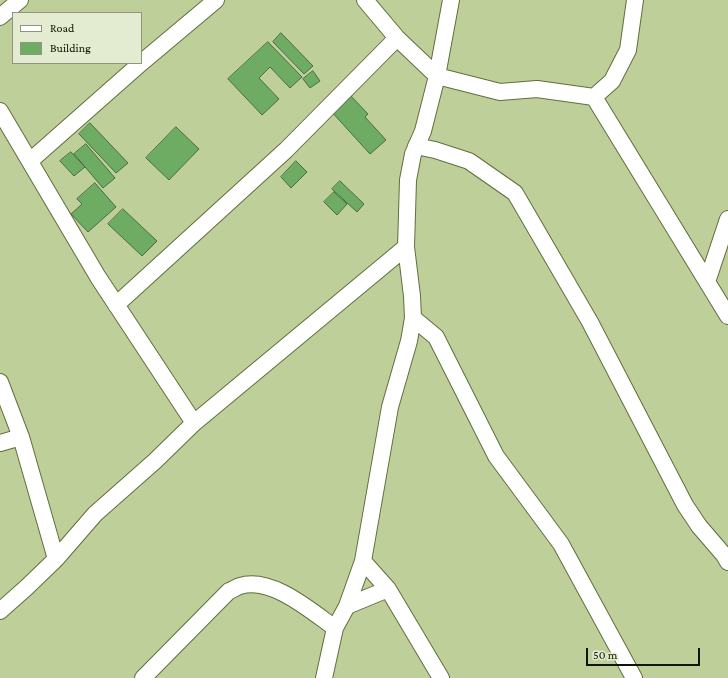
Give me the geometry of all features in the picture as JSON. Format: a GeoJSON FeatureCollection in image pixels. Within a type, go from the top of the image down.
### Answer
{"type":"FeatureCollection","features":[{"type":"Feature","properties":{"kind":"street"},"geometry":{"type":"LineString","coordinates":[[0,17],[20,0]]}},
{"type":"Feature","properties":{"kind":"street"},"geometry":{"type":"LineString","coordinates":[[142,62],[216,0]]}},
{"type":"Feature","properties":{"kind":"street"},"geometry":{"type":"LineString","coordinates":[[365,0],[397,38],[437,76],[500,92],[537,90],[594,97],[612,81],[628,50],[635,0]]}},
{"type":"Feature","properties":{"kind":"street"},"geometry":{"type":"LineString","coordinates":[[324,678],[335,628],[347,606],[363,561],[390,407],[409,341],[413,318],[406,247],[408,180],[413,154],[423,131],[437,76],[451,0]]}},
{"type":"Feature","properties":{"kind":"street"},"geometry":{"type":"LineString","coordinates":[[116,305],[286,150],[397,38]]}},
{"type":"Feature","properties":{"kind":"street"},"geometry":{"type":"LineString","coordinates":[[30,161],[140,64]]}},
{"type":"Feature","properties":{"kind":"street"},"geometry":{"type":"LineString","coordinates":[[594,97],[728,316]]}},
{"type":"Feature","properties":{"kind":"street"},"geometry":{"type":"LineString","coordinates":[[0,110],[116,305],[194,423]]}},
{"type":"Feature","properties":{"kind":"street"},"geometry":{"type":"LineString","coordinates":[[416,146],[435,150],[469,161],[515,193],[590,322],[685,505],[699,526],[724,555],[728,562]]}},
{"type":"Feature","properties":{"kind":"street"},"geometry":{"type":"LineString","coordinates":[[707,282],[728,222]]}},
{"type":"Feature","properties":{"kind":"street"},"geometry":{"type":"LineString","coordinates":[[0,611],[56,559],[95,514],[155,461],[194,423],[406,247]]}},
{"type":"Feature","properties":{"kind":"street"},"geometry":{"type":"LineString","coordinates":[[413,318],[436,337],[496,456],[561,544],[634,678]]}},
{"type":"Feature","properties":{"kind":"street"},"geometry":{"type":"LineString","coordinates":[[0,382],[21,437],[56,559]]}},
{"type":"Feature","properties":{"kind":"street"},"geometry":{"type":"LineString","coordinates":[[0,443],[21,437]]}},
{"type":"Feature","properties":{"kind":"street"},"geometry":{"type":"LineString","coordinates":[[363,561],[388,589],[441,678]]}},
{"type":"Feature","properties":{"kind":"street"},"geometry":{"type":"LineString","coordinates":[[143,678],[229,591],[241,586],[260,584],[280,590],[335,628]]}},
{"type":"Feature","properties":{"kind":"street"},"geometry":{"type":"LineString","coordinates":[[347,606],[388,589]]}},
{"type":"Feature","properties":{"kind":"building"},"geometry":{"type":"Polygon","coordinates":[[[281,33],[313,66],[304,74],[273,42],[281,33]]]}},
{"type":"Feature","properties":{"kind":"building"},"geometry":{"type":"Polygon","coordinates":[[[268,42],[302,77],[290,88],[270,67],[259,78],[279,99],[262,115],[228,79],[268,42]]]}},
{"type":"Feature","properties":{"kind":"building"},"geometry":{"type":"Polygon","coordinates":[[[313,71],[320,81],[310,88],[303,79],[313,71]]]}},
{"type":"Feature","properties":{"kind":"building"},"geometry":{"type":"Polygon","coordinates":[[[348,93],[368,114],[365,117],[386,140],[370,154],[330,110],[348,93]]]}},
{"type":"Feature","properties":{"kind":"building"},"geometry":{"type":"Polygon","coordinates":[[[90,123],[128,163],[116,173],[79,134],[90,123]]]}},
{"type":"Feature","properties":{"kind":"building"},"geometry":{"type":"Polygon","coordinates":[[[176,127],[199,149],[169,180],[146,158],[176,127]]]}},
{"type":"Feature","properties":{"kind":"building"},"geometry":{"type":"Polygon","coordinates":[[[86,144],[115,178],[103,188],[74,154],[86,144]]]}},
{"type":"Feature","properties":{"kind":"building"},"geometry":{"type":"Polygon","coordinates":[[[71,152],[85,167],[74,176],[60,161],[71,152]]]}},
{"type":"Feature","properties":{"kind":"building"},"geometry":{"type":"Polygon","coordinates":[[[296,161],[307,172],[291,188],[281,177],[296,161]]]}},
{"type":"Feature","properties":{"kind":"building"},"geometry":{"type":"Polygon","coordinates":[[[340,181],[364,204],[357,212],[332,189],[340,181]]]}},
{"type":"Feature","properties":{"kind":"building"},"geometry":{"type":"Polygon","coordinates":[[[95,183],[116,207],[88,232],[71,214],[82,204],[77,199],[95,183]]]}},
{"type":"Feature","properties":{"kind":"building"},"geometry":{"type":"Polygon","coordinates":[[[334,192],[347,204],[337,215],[324,202],[334,192]]]}},
{"type":"Feature","properties":{"kind":"building"},"geometry":{"type":"Polygon","coordinates":[[[123,209],[157,241],[142,256],[108,224],[123,209]]]}}]}
